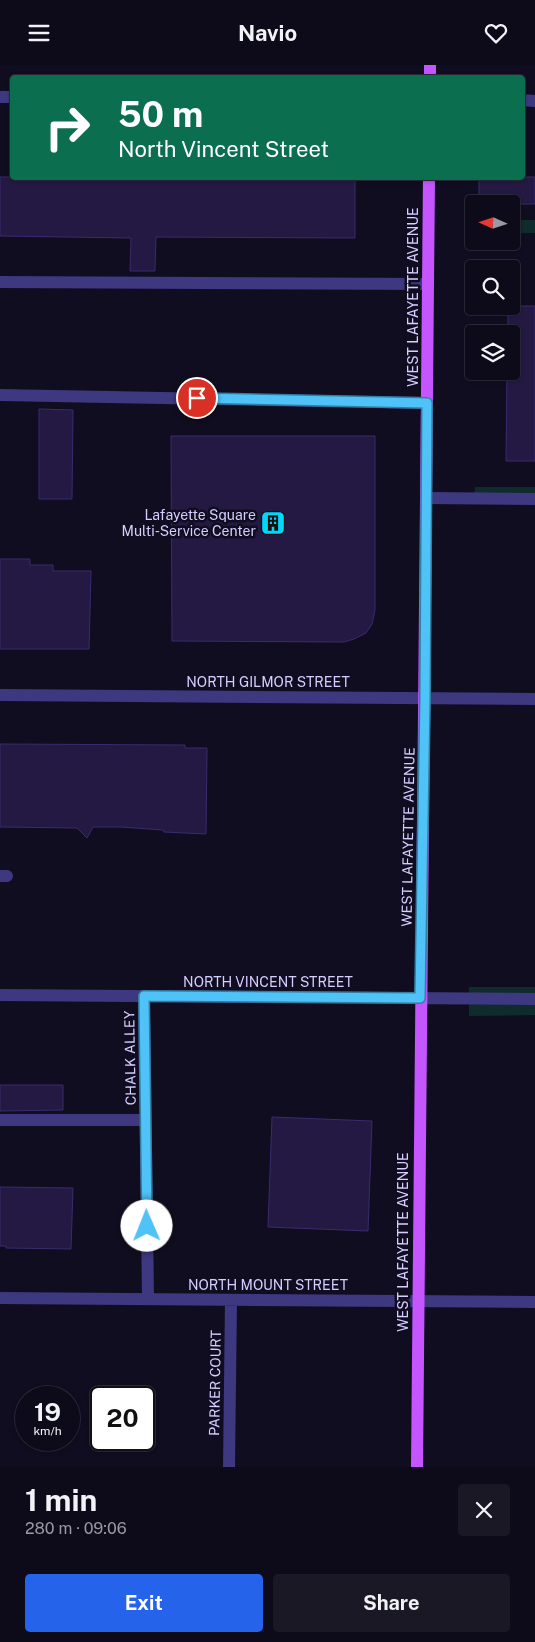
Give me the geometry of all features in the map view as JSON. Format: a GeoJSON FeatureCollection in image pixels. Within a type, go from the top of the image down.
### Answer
{"type":"FeatureCollection","features":[{"type":"Feature","properties":{"kind":"main road","name":"WEST LAFAYETTE AVENUE"},"geometry":{"type":"LineString","coordinates":[[417,1467],[429,180]]}},
{"type":"Feature","properties":{"kind":"street"},"geometry":{"type":"LineString","coordinates":[[0,283],[428,284]]}},
{"type":"Feature","properties":{"kind":"street"},"geometry":{"type":"LineString","coordinates":[[0,395],[427,403]]}},
{"type":"Feature","properties":{"kind":"street"},"geometry":{"type":"LineString","coordinates":[[427,498],[535,499]]}},
{"type":"Feature","properties":{"kind":"street","name":"NORTH GILMOR STREET"},"geometry":{"type":"LineString","coordinates":[[0,695],[535,699]]}},
{"type":"Feature","properties":{"kind":"street","name":"NORTH VINCENT STREET"},"geometry":{"type":"LineString","coordinates":[[0,995],[535,999]]}},
{"type":"Feature","properties":{"kind":"street","name":"CHALK ALLEY"},"geometry":{"type":"LineString","coordinates":[[144,996],[148,1299]]}},
{"type":"Feature","properties":{"kind":"street"},"geometry":{"type":"LineString","coordinates":[[0,1120],[145,1120]]}},
{"type":"Feature","properties":{"kind":"street","name":"NORTH MOUNT STREET"},"geometry":{"type":"LineString","coordinates":[[0,1298],[535,1302]]}},
{"type":"Feature","properties":{"kind":"street","name":"PARKER COURT"},"geometry":{"type":"LineString","coordinates":[[229,1467],[231,1300]]}},
{"type":"Feature","properties":{"kind":"green space"},"geometry":{"type":"Polygon","coordinates":[[[520,220],[535,220],[535,233],[520,233],[520,220]]]}},
{"type":"Feature","properties":{"kind":"green space"},"geometry":{"type":"Polygon","coordinates":[[[475,487],[535,487],[535,502],[473,502],[475,487]]]}},
{"type":"Feature","properties":{"kind":"green space"},"geometry":{"type":"Polygon","coordinates":[[[469,987],[535,987],[535,1015],[469,1016],[469,987]]]}},
{"type":"Feature","properties":{"kind":"building"},"geometry":{"type":"Polygon","coordinates":[[[0,177],[10,177],[10,180],[355,180],[355,238],[156,237],[155,271],[130,271],[131,238],[0,236],[0,177]]]}},
{"type":"Feature","properties":{"kind":"building"},"geometry":{"type":"Polygon","coordinates":[[[525,177],[535,177],[535,204],[520,204],[520,195],[479,195],[479,180],[525,180],[525,177]]]}},
{"type":"Feature","properties":{"kind":"building"},"geometry":{"type":"Polygon","coordinates":[[[520,306],[535,306],[535,461],[506,461],[507,380],[520,380],[520,325],[508,325],[508,315],[520,315],[520,306]]]}},
{"type":"Feature","properties":{"kind":"building"},"geometry":{"type":"Polygon","coordinates":[[[39,409],[73,410],[72,499],[39,499],[39,409]]]}},
{"type":"Feature","properties":{"kind":"building","name":"Lafayette Square Multi-Service Center"},"geometry":{"type":"Polygon","coordinates":[[[171,436],[375,436],[375,610],[372,624],[366,633],[344,642],[172,641],[171,436]]]}},
{"type":"Feature","properties":{"kind":"building"},"geometry":{"type":"Polygon","coordinates":[[[0,559],[30,559],[30,565],[53,565],[53,571],[91,571],[89,649],[0,649],[0,559]]]}},
{"type":"Feature","properties":{"kind":"building"},"geometry":{"type":"Polygon","coordinates":[[[0,744],[185,745],[185,748],[207,748],[206,834],[121,827],[93,827],[87,838],[77,828],[0,827],[0,744]]]}},
{"type":"Feature","properties":{"kind":"building"},"geometry":{"type":"Polygon","coordinates":[[[0,1085],[63,1085],[63,1110],[0,1111],[0,1085]]]}},
{"type":"Feature","properties":{"kind":"building"},"geometry":{"type":"Polygon","coordinates":[[[272,1117],[372,1121],[368,1231],[268,1227],[272,1117]]]}},
{"type":"Feature","properties":{"kind":"building"},"geometry":{"type":"Polygon","coordinates":[[[0,1187],[73,1188],[71,1249],[6,1248],[6,1246],[0,1246],[0,1187]]]}},
{"type":"Feature","properties":{"kind":"place","name":"Lafayette Square Multi-Service Center"},"geometry":{"type":"Point","coordinates":[273,523]}},
{"type":"Feature","properties":{"kind":"route"},"geometry":{"type":"LineString","coordinates":[[147,1226],[144,996],[420,998],[427,403],[197,398]]}}]}
